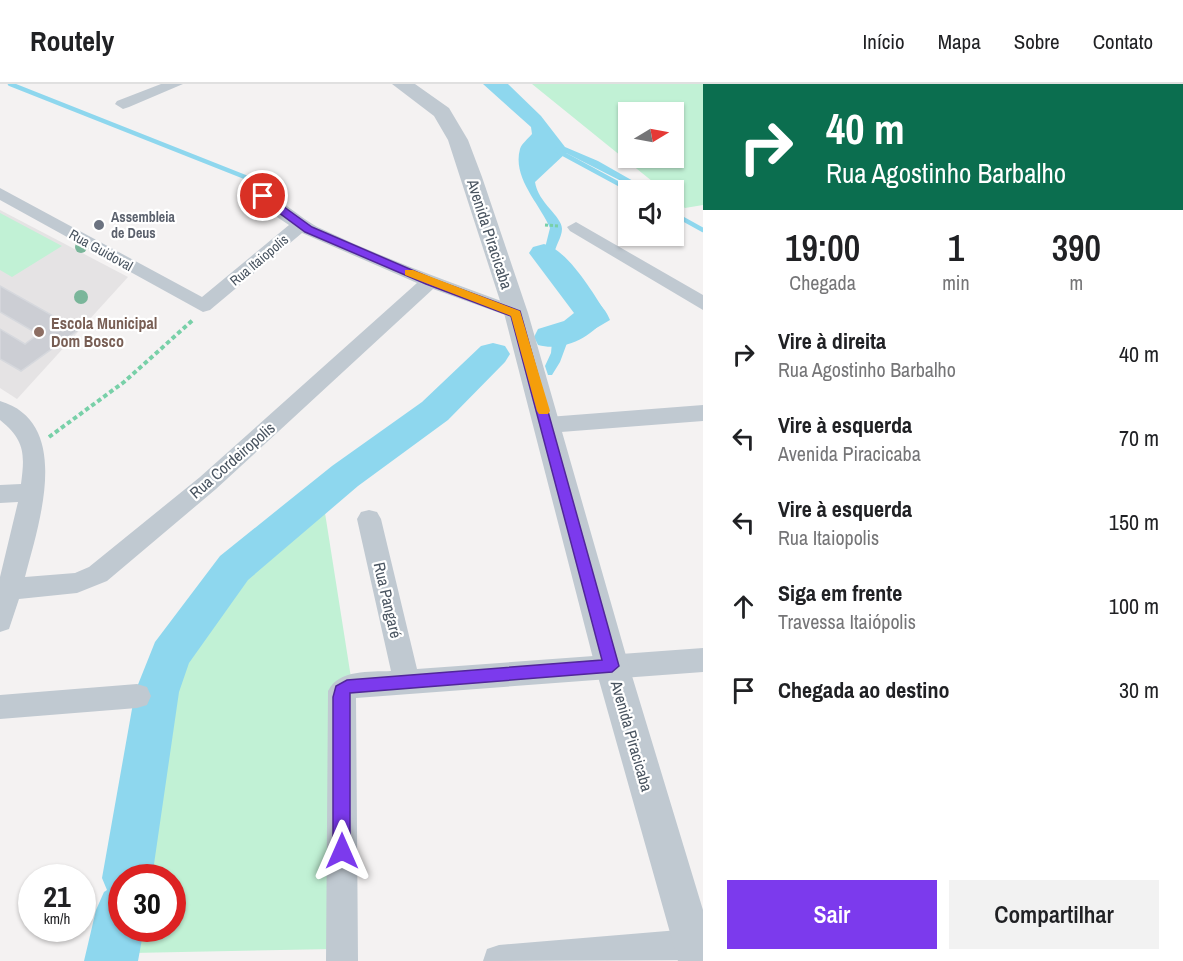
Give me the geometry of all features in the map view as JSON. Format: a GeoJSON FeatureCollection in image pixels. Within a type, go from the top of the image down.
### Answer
{"type":"FeatureCollection","features":[{"type":"Feature","properties":{"kind":"street"},"geometry":{"type":"LineString","coordinates":[[123,104],[175,84]]}},
{"type":"Feature","properties":{"kind":"street","name":"Avenida Piracicaba"},"geometry":{"type":"LineString","coordinates":[[402,84],[442,112],[458,140],[516,314],[612,666],[698,950]]}},
{"type":"Feature","properties":{"kind":"street"},"geometry":{"type":"LineString","coordinates":[[247,189],[263,196],[301,224]]}},
{"type":"Feature","properties":{"kind":"street","name":"Rua Guidoval"},"geometry":{"type":"LineString","coordinates":[[0,193],[203,306]]}},
{"type":"Feature","properties":{"kind":"street","name":"Rua Itaiopolis"},"geometry":{"type":"LineString","coordinates":[[203,306],[301,224],[430,282],[516,314]]}},
{"type":"Feature","properties":{"kind":"street"},"geometry":{"type":"LineString","coordinates":[[576,227],[703,304]]}},
{"type":"Feature","properties":{"kind":"street","name":"Rua Cordeiropolis"},"geometry":{"type":"LineString","coordinates":[[10,589],[77,583],[98,574],[208,483],[430,282]]}},
{"type":"Feature","properties":{"kind":"street"},"geometry":{"type":"LineString","coordinates":[[0,409],[22,427],[33,447],[31,492],[10,589],[0,621]]}},
{"type":"Feature","properties":{"kind":"street"},"geometry":{"type":"LineString","coordinates":[[548,425],[703,413]]}},
{"type":"Feature","properties":{"kind":"street"},"geometry":{"type":"LineString","coordinates":[[0,494],[31,492]]}},
{"type":"Feature","properties":{"kind":"street","name":"Rua Pangaré"},"geometry":{"type":"LineString","coordinates":[[369,519],[407,682]]}},
{"type":"Feature","properties":{"kind":"street"},"geometry":{"type":"LineString","coordinates":[[342,961],[340,697],[342,691],[347,687],[370,684],[703,660]]}},
{"type":"Feature","properties":{"kind":"street"},"geometry":{"type":"LineString","coordinates":[[0,708],[137,696]]}},
{"type":"Feature","properties":{"kind":"street"},"geometry":{"type":"LineString","coordinates":[[499,961],[698,950]]}},
{"type":"Feature","properties":{"kind":"path"},"geometry":{"type":"LineString","coordinates":[[33,447],[86,411],[171,344],[203,306]]}},
{"type":"Feature","properties":{"kind":"shaded area","name":"Escola Municipal Dom Bosco"},"geometry":{"type":"Polygon","coordinates":[[[0,210],[128,277],[17,399],[0,388],[0,210]]]}},
{"type":"Feature","properties":{"kind":"green space"},"geometry":{"type":"Polygon","coordinates":[[[532,84],[703,84],[703,205],[685,208],[684,180],[651,180],[636,168],[684,168],[684,102],[618,102],[618,154],[532,84]]]}},
{"type":"Feature","properties":{"kind":"green space"},"geometry":{"type":"Polygon","coordinates":[[[0,213],[62,246],[12,277],[0,270],[0,213]]]}},
{"type":"Feature","properties":{"kind":"green space"},"geometry":{"type":"Polygon","coordinates":[[[325,513],[352,684],[334,949],[132,953],[133,942],[186,942],[186,864],[140,864],[157,692],[248,579],[325,513]]]}},
{"type":"Feature","properties":{"kind":"water"},"geometry":{"type":"Polygon","coordinates":[[[483,84],[508,84],[541,116],[565,147],[598,161],[631,180],[619,180],[566,153],[535,182],[540,196],[561,224],[562,229],[554,255],[556,264],[569,279],[599,304],[610,320],[593,330],[570,335],[560,362],[552,375],[548,375],[545,366],[551,353],[553,331],[589,323],[593,316],[584,299],[555,272],[543,256],[550,228],[523,180],[519,160],[521,147],[532,134],[531,127],[483,84]]]}},
{"type":"Feature","properties":{"kind":"building"},"geometry":{"type":"Polygon","coordinates":[[[0,286],[78,330],[21,371],[0,359],[0,329],[25,344],[38,334],[0,312],[0,286]]]}},
{"type":"Feature","properties":{"kind":"waterway"},"geometry":{"type":"LineString","coordinates":[[10,84],[260,183]]}},
{"type":"Feature","properties":{"kind":"waterway"},"geometry":{"type":"LineString","coordinates":[[556,150],[618,184]]}},
{"type":"Feature","properties":{"kind":"waterway"},"geometry":{"type":"LineString","coordinates":[[684,220],[703,230]]}},
{"type":"Feature","properties":{"kind":"waterway"},"geometry":{"type":"LineString","coordinates":[[544,253],[575,290],[591,315],[576,329],[550,337]]}},
{"type":"Feature","properties":{"kind":"waterway"},"geometry":{"type":"LineString","coordinates":[[129,864],[157,692],[170,655],[234,568],[345,476],[435,411],[493,354]]}},
{"type":"Feature","properties":{"kind":"waterway"},"geometry":{"type":"LineString","coordinates":[[111,961],[115,942]]}},
{"type":"Feature","properties":{"kind":"slow traffic"},"geometry":{"type":"LineString","coordinates":[[409,273],[516,314],[544,411]]}},
{"type":"Feature","properties":{"kind":"place","name":"Assembleia de Deus"},"geometry":{"type":"Point","coordinates":[99,225]}},
{"type":"Feature","properties":{"kind":"place","name":"Escola Municipal Dom Bosco"},"geometry":{"type":"Point","coordinates":[39,332]}},
{"type":"Feature","properties":{"kind":"route"},"geometry":{"type":"LineString","coordinates":[[263,196],[309,230],[430,282],[516,314],[612,666],[347,687],[342,691],[340,697],[342,851]]}}]}
